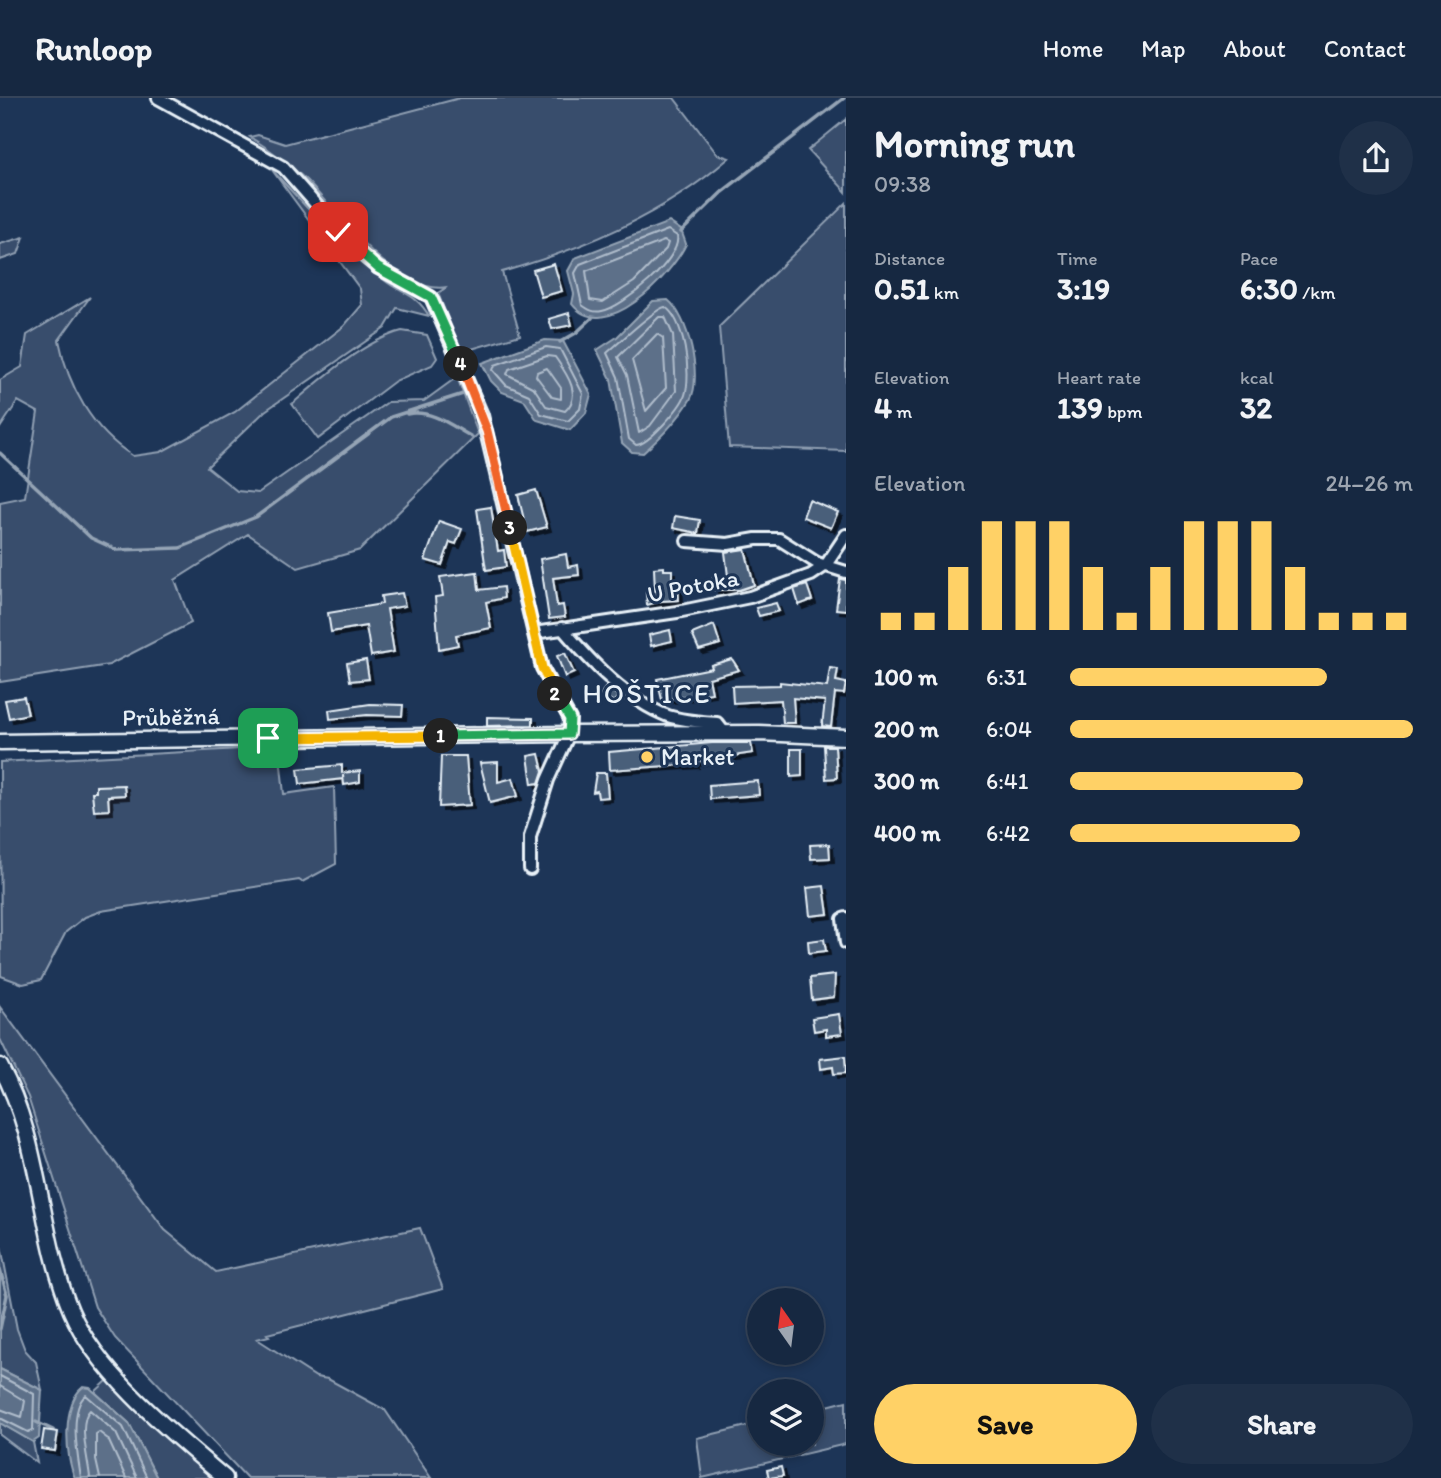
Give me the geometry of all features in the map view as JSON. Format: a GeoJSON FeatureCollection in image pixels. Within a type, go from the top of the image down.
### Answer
{"type":"FeatureCollection","features":[{"type":"Feature","properties":{"kind":"street"},"geometry":{"type":"LineString","coordinates":[[158,98],[283,167],[356,250],[378,268],[431,297],[487,431],[534,633],[549,685],[570,719],[569,734],[548,780],[530,837],[530,869]]}},
{"type":"Feature","properties":{"kind":"street"},"geometry":{"type":"LineString","coordinates":[[826,565],[846,535]]}},
{"type":"Feature","properties":{"kind":"street","name":"U Potoka"},"geometry":{"type":"LineString","coordinates":[[687,541],[728,544],[756,539],[779,539],[817,564],[846,572]]}},
{"type":"Feature","properties":{"kind":"street","name":"U Potoka"},"geometry":{"type":"LineString","coordinates":[[534,633],[677,612],[750,597],[811,575],[826,565]]}},
{"type":"Feature","properties":{"kind":"street"},"geometry":{"type":"LineString","coordinates":[[562,628],[590,660],[643,703],[669,716],[718,723],[725,733]]}},
{"type":"Feature","properties":{"kind":"street","name":"Průběžná"},"geometry":{"type":"LineString","coordinates":[[0,742],[725,733],[846,737]]}},
{"type":"Feature","properties":{"kind":"street"},"geometry":{"type":"LineString","coordinates":[[846,918],[843,919],[846,943]]}},
{"type":"Feature","properties":{"kind":"street"},"geometry":{"type":"LineString","coordinates":[[0,1066],[20,1109],[61,1277],[70,1308],[86,1339],[118,1380],[225,1478]]}},
{"type":"Feature","properties":{"kind":"shaded area"},"geometry":{"type":"Polygon","coordinates":[[[460,98],[674,98],[717,154],[729,158],[704,178],[650,213],[563,252],[502,272],[520,335],[461,352],[438,293],[447,287],[428,286],[408,279],[388,266],[299,174],[250,137],[258,135],[285,144],[460,98]]]}},
{"type":"Feature","properties":{"kind":"shaded area"},"geometry":{"type":"Polygon","coordinates":[[[846,119],[846,192],[808,150],[846,119]]]}},
{"type":"Feature","properties":{"kind":"shaded area"},"geometry":{"type":"Polygon","coordinates":[[[272,170],[354,256],[391,285],[414,298],[429,316],[397,308],[385,328],[265,411],[207,467],[237,491],[258,493],[388,402],[424,401],[457,377],[478,434],[360,550],[298,568],[248,534],[175,580],[191,623],[109,665],[0,682],[0,502],[25,497],[38,412],[18,401],[0,428],[0,380],[22,367],[27,335],[90,297],[59,340],[63,357],[76,391],[94,421],[133,456],[161,452],[235,412],[344,326],[362,305],[360,289],[272,170]]]}},
{"type":"Feature","properties":{"kind":"shaded area"},"geometry":{"type":"Polygon","coordinates":[[[846,203],[846,451],[729,447],[719,327],[846,203]]]}},
{"type":"Feature","properties":{"kind":"shaded area"},"geometry":{"type":"Polygon","coordinates":[[[24,237],[18,254],[0,260],[0,244],[24,237]]]}},
{"type":"Feature","properties":{"kind":"shaded area"},"geometry":{"type":"Polygon","coordinates":[[[402,331],[427,335],[437,358],[432,365],[395,381],[318,439],[292,404],[358,352],[402,331]]]}},
{"type":"Feature","properties":{"kind":"shaded area"},"geometry":{"type":"Polygon","coordinates":[[[279,747],[284,794],[334,787],[336,864],[302,882],[299,880],[101,911],[85,917],[66,932],[41,980],[23,984],[1,976],[0,762],[279,747]]]}},
{"type":"Feature","properties":{"kind":"shaded area"},"geometry":{"type":"Polygon","coordinates":[[[0,1007],[165,1230],[216,1272],[420,1228],[443,1289],[267,1334],[269,1336],[257,1339],[316,1377],[328,1379],[385,1410],[431,1478],[247,1478],[115,1338],[95,1307],[28,1097],[0,1039],[0,1007]]]}},
{"type":"Feature","properties":{"kind":"shaded area"},"geometry":{"type":"Polygon","coordinates":[[[0,1241],[17,1329],[25,1350],[36,1362],[42,1390],[0,1369],[0,1241]]]}},
{"type":"Feature","properties":{"kind":"shaded area"},"geometry":{"type":"Polygon","coordinates":[[[108,1380],[213,1478],[157,1478],[129,1423],[95,1392],[108,1380]]]}},
{"type":"Feature","properties":{"kind":"shaded area"},"geometry":{"type":"Polygon","coordinates":[[[846,1401],[846,1444],[824,1449],[824,1407],[846,1401]]]}},
{"type":"Feature","properties":{"kind":"shaded area"},"geometry":{"type":"Polygon","coordinates":[[[0,1423],[33,1442],[37,1463],[0,1435],[0,1423]]]}},
{"type":"Feature","properties":{"kind":"shaded area"},"geometry":{"type":"Polygon","coordinates":[[[747,1426],[747,1456],[795,1456],[702,1478],[697,1438],[747,1426]]]}},
{"type":"Feature","properties":{"kind":"water"},"geometry":{"type":"Polygon","coordinates":[[[669,222],[681,230],[686,244],[652,288],[618,312],[601,317],[585,315],[572,304],[574,294],[568,271],[575,258],[669,222]]]}},
{"type":"Feature","properties":{"kind":"water"},"geometry":{"type":"Polygon","coordinates":[[[668,300],[682,319],[687,333],[694,362],[694,390],[690,400],[662,435],[643,453],[632,452],[622,443],[611,379],[597,350],[617,337],[653,301],[668,300]]]}},
{"type":"Feature","properties":{"kind":"water"},"geometry":{"type":"Polygon","coordinates":[[[545,340],[563,341],[591,394],[586,413],[570,430],[537,420],[524,400],[502,392],[491,381],[482,363],[545,340]]]}},
{"type":"Feature","properties":{"kind":"water"},"geometry":{"type":"Polygon","coordinates":[[[0,1369],[42,1390],[39,1438],[33,1442],[0,1423],[0,1369]]]}},
{"type":"Feature","properties":{"kind":"water"},"geometry":{"type":"Polygon","coordinates":[[[83,1387],[90,1388],[129,1423],[157,1478],[75,1478],[69,1457],[67,1431],[71,1405],[83,1387]]]}},
{"type":"Feature","properties":{"kind":"building"},"geometry":{"type":"Polygon","coordinates":[[[554,264],[562,291],[541,297],[533,270],[554,264]]]}},
{"type":"Feature","properties":{"kind":"building"},"geometry":{"type":"Polygon","coordinates":[[[569,313],[572,325],[552,329],[549,319],[569,313]]]}},
{"type":"Feature","properties":{"kind":"building"},"geometry":{"type":"Polygon","coordinates":[[[536,490],[547,527],[527,532],[518,495],[536,490]]]}},
{"type":"Feature","properties":{"kind":"building"},"geometry":{"type":"Polygon","coordinates":[[[809,500],[838,512],[831,528],[803,517],[809,500]]]}},
{"type":"Feature","properties":{"kind":"building"},"geometry":{"type":"Polygon","coordinates":[[[491,507],[498,551],[504,550],[506,567],[486,570],[477,509],[491,507]]]}},
{"type":"Feature","properties":{"kind":"building"},"geometry":{"type":"Polygon","coordinates":[[[675,516],[700,520],[698,533],[673,528],[675,516]]]}},
{"type":"Feature","properties":{"kind":"building"},"geometry":{"type":"Polygon","coordinates":[[[439,521],[462,529],[456,544],[450,542],[442,565],[425,560],[439,521]]]}},
{"type":"Feature","properties":{"kind":"building"},"geometry":{"type":"Polygon","coordinates":[[[745,549],[754,585],[739,590],[714,590],[713,578],[728,576],[725,552],[745,549]]]}},
{"type":"Feature","properties":{"kind":"building"},"geometry":{"type":"Polygon","coordinates":[[[566,554],[568,567],[578,565],[579,575],[553,578],[557,606],[563,605],[565,617],[549,619],[540,559],[566,554]]]}},
{"type":"Feature","properties":{"kind":"building"},"geometry":{"type":"Polygon","coordinates":[[[664,567],[664,570],[672,570],[672,581],[678,581],[679,600],[647,605],[646,592],[655,591],[654,568],[664,567]]]}},
{"type":"Feature","properties":{"kind":"building"},"geometry":{"type":"Polygon","coordinates":[[[477,572],[479,590],[503,587],[504,598],[486,602],[491,628],[456,635],[458,645],[439,649],[435,597],[443,596],[440,577],[477,572]]]}},
{"type":"Feature","properties":{"kind":"building"},"geometry":{"type":"Polygon","coordinates":[[[840,579],[846,580],[846,610],[836,609],[840,579]]]}},
{"type":"Feature","properties":{"kind":"building"},"geometry":{"type":"Polygon","coordinates":[[[807,585],[812,600],[799,605],[794,589],[807,585]]]}},
{"type":"Feature","properties":{"kind":"building"},"geometry":{"type":"Polygon","coordinates":[[[402,593],[405,606],[387,609],[394,652],[371,656],[366,626],[331,632],[328,613],[382,604],[381,596],[402,593]]]}},
{"type":"Feature","properties":{"kind":"building"},"geometry":{"type":"Polygon","coordinates":[[[776,603],[779,611],[759,616],[756,608],[776,603]]]}},
{"type":"Feature","properties":{"kind":"building"},"geometry":{"type":"Polygon","coordinates":[[[714,625],[720,644],[699,650],[692,634],[714,625]]]}},
{"type":"Feature","properties":{"kind":"building"},"geometry":{"type":"Polygon","coordinates":[[[670,630],[672,641],[651,646],[649,635],[670,630]]]}},
{"type":"Feature","properties":{"kind":"building"},"geometry":{"type":"Polygon","coordinates":[[[565,653],[574,673],[565,677],[557,656],[565,653]]]}},
{"type":"Feature","properties":{"kind":"building"},"geometry":{"type":"Polygon","coordinates":[[[732,659],[739,670],[709,678],[712,693],[662,700],[657,679],[712,668],[711,665],[732,659]]]}},
{"type":"Feature","properties":{"kind":"building"},"geometry":{"type":"Polygon","coordinates":[[[366,660],[369,679],[350,681],[347,663],[366,660]]]}},
{"type":"Feature","properties":{"kind":"building"},"geometry":{"type":"Polygon","coordinates":[[[830,668],[838,669],[836,681],[846,683],[844,694],[835,693],[831,727],[822,726],[825,701],[793,698],[795,723],[783,723],[781,700],[733,703],[732,686],[780,685],[780,682],[827,687],[830,668]]]}},
{"type":"Feature","properties":{"kind":"building"},"geometry":{"type":"Polygon","coordinates":[[[607,686],[618,696],[614,702],[600,695],[607,686]]]}},
{"type":"Feature","properties":{"kind":"building"},"geometry":{"type":"Polygon","coordinates":[[[24,697],[28,714],[9,718],[5,700],[24,697]]]}},
{"type":"Feature","properties":{"kind":"building"},"geometry":{"type":"Polygon","coordinates":[[[370,704],[403,705],[402,716],[367,715],[330,719],[329,710],[370,704]]]}},
{"type":"Feature","properties":{"kind":"building"},"geometry":{"type":"Polygon","coordinates":[[[487,717],[533,718],[533,725],[487,726],[487,717]]]}},
{"type":"Feature","properties":{"kind":"building"},"geometry":{"type":"Polygon","coordinates":[[[712,743],[751,743],[753,753],[695,764],[610,770],[609,752],[712,743]]]}},
{"type":"Feature","properties":{"kind":"building"},"geometry":{"type":"Polygon","coordinates":[[[824,746],[835,746],[837,778],[826,779],[824,746]]]}},
{"type":"Feature","properties":{"kind":"building"},"geometry":{"type":"Polygon","coordinates":[[[791,749],[802,749],[802,776],[791,777],[791,749]]]}},
{"type":"Feature","properties":{"kind":"building"},"geometry":{"type":"Polygon","coordinates":[[[539,754],[543,771],[539,783],[532,784],[528,756],[539,754]]]}},
{"type":"Feature","properties":{"kind":"building"},"geometry":{"type":"Polygon","coordinates":[[[441,756],[466,756],[470,805],[439,807],[441,756]]]}},
{"type":"Feature","properties":{"kind":"building"},"geometry":{"type":"Polygon","coordinates":[[[498,762],[498,782],[513,778],[518,796],[490,803],[480,763],[498,762]]]}},
{"type":"Feature","properties":{"kind":"building"},"geometry":{"type":"Polygon","coordinates":[[[342,765],[342,773],[360,771],[360,782],[344,785],[343,775],[343,779],[300,784],[298,769],[342,765]]]}},
{"type":"Feature","properties":{"kind":"building"},"geometry":{"type":"Polygon","coordinates":[[[596,773],[606,773],[608,797],[598,798],[597,791],[593,792],[596,773]]]}},
{"type":"Feature","properties":{"kind":"building"},"geometry":{"type":"Polygon","coordinates":[[[758,781],[759,795],[710,799],[709,785],[758,781]]]}},
{"type":"Feature","properties":{"kind":"building"},"geometry":{"type":"Polygon","coordinates":[[[124,785],[125,795],[108,796],[109,810],[94,811],[92,792],[96,792],[96,786],[124,785]]]}},
{"type":"Feature","properties":{"kind":"building"},"geometry":{"type":"Polygon","coordinates":[[[829,844],[830,858],[811,859],[810,845],[829,844]]]}},
{"type":"Feature","properties":{"kind":"building"},"geometry":{"type":"Polygon","coordinates":[[[824,886],[828,914],[810,916],[807,888],[824,886]]]}},
{"type":"Feature","properties":{"kind":"building"},"geometry":{"type":"Polygon","coordinates":[[[824,939],[826,951],[809,953],[808,941],[824,939]]]}},
{"type":"Feature","properties":{"kind":"building"},"geometry":{"type":"Polygon","coordinates":[[[835,975],[834,997],[812,1000],[810,978],[835,975]]]}},
{"type":"Feature","properties":{"kind":"building"},"geometry":{"type":"Polygon","coordinates":[[[839,1014],[842,1034],[826,1036],[826,1029],[814,1031],[812,1018],[839,1014]]]}},
{"type":"Feature","properties":{"kind":"building"},"geometry":{"type":"Polygon","coordinates":[[[845,1056],[846,1073],[834,1074],[833,1067],[821,1069],[820,1059],[845,1056]]]}},
{"type":"Feature","properties":{"kind":"building"},"geometry":{"type":"Polygon","coordinates":[[[44,1430],[58,1432],[55,1451],[41,1449],[44,1430]]]}},
{"type":"Feature","properties":{"kind":"building"},"geometry":{"type":"Polygon","coordinates":[[[781,1467],[783,1476],[769,1478],[767,1470],[781,1467]]]}},
{"type":"Feature","properties":{"kind":"waterway"},"geometry":{"type":"LineString","coordinates":[[681,232],[722,192],[844,98]]}},
{"type":"Feature","properties":{"kind":"waterway"},"geometry":{"type":"LineString","coordinates":[[560,342],[576,333],[592,318]]}},
{"type":"Feature","properties":{"kind":"waterway"},"geometry":{"type":"LineString","coordinates":[[0,453],[91,538],[117,550],[180,548],[256,517],[391,417],[463,394]]}},
{"type":"Feature","properties":{"kind":"waterway"},"geometry":{"type":"LineString","coordinates":[[407,414],[433,416],[472,437]]}},
{"type":"Feature","properties":{"kind":"waterway"},"geometry":{"type":"LineString","coordinates":[[835,574],[846,578]]}},
{"type":"Feature","properties":{"kind":"waterway"},"geometry":{"type":"LineString","coordinates":[[0,1270],[7,1295],[0,1329]]}},
{"type":"Feature","properties":{"kind":"waterway"},"geometry":{"type":"LineString","coordinates":[[36,1422],[53,1430]]}},
{"type":"Feature","properties":{"kind":"place","name":"Market"},"geometry":{"type":"Point","coordinates":[647,757]}},
{"type":"Feature","properties":{"kind":"district","name":"HOŠTICE"},"geometry":{"type":"Point","coordinates":[647,693]}},
{"type":"Feature","properties":{"kind":"route"},"geometry":{"type":"LineString","coordinates":[[268,738],[569,734],[570,719],[542,668],[482,415],[431,297],[378,268],[338,232]]}}]}
